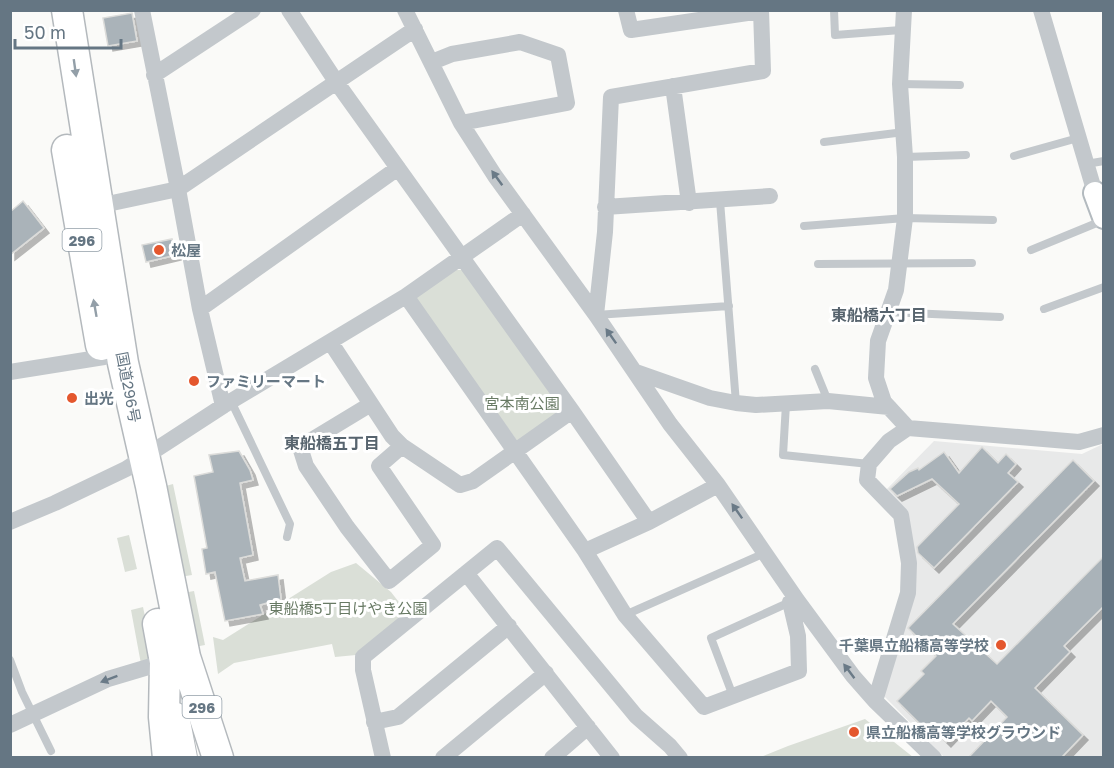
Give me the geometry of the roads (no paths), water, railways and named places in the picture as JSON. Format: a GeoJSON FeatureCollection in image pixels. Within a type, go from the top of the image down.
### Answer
{"type":"FeatureCollection","features":[{"type":"Feature","properties":{"kind":"highway","name":"国道296号"},"geometry":{"type":"LineString","coordinates":[[46,10],[76,206],[104,357],[135,463]]}},
{"type":"Feature","properties":{"kind":"highway","name":"国道296号"},"geometry":{"type":"LineString","coordinates":[[67,10],[113,291],[150,578],[175,660],[218,758]]}},
{"type":"Feature","properties":{"kind":"highway","name":"国道296号"},"geometry":{"type":"LineString","coordinates":[[168,758],[164,717],[175,660]]}},
{"type":"Feature","properties":{"kind":"main road"},"geometry":{"type":"LineString","coordinates":[[175,660],[187,725],[202,758]]}},
{"type":"Feature","properties":{"kind":"main road"},"geometry":{"type":"LineString","coordinates":[[184,758],[187,725]]}},
{"type":"Feature","properties":{"kind":"street"},"geometry":{"type":"LineString","coordinates":[[142,10],[200,309],[227,404]]}},
{"type":"Feature","properties":{"kind":"street"},"geometry":{"type":"LineString","coordinates":[[154,75],[253,10]]}},
{"type":"Feature","properties":{"kind":"street"},"geometry":{"type":"LineString","coordinates":[[290,10],[337,83],[649,522]]}},
{"type":"Feature","properties":{"kind":"street"},"geometry":{"type":"LineString","coordinates":[[405,10],[461,123],[479,153],[596,315],[670,424],[766,552],[794,601],[875,701],[934,758]]}},
{"type":"Feature","properties":{"kind":"street"},"geometry":{"type":"LineString","coordinates":[[596,315],[605,232],[611,97],[764,71],[761,11],[631,30],[626,10]]}},
{"type":"Feature","properties":{"kind":"street"},"geometry":{"type":"LineString","coordinates":[[904,10],[901,30],[900,84],[905,157],[905,218],[896,291],[878,341],[876,378],[884,402],[908,428]]}},
{"type":"Feature","properties":{"kind":"street"},"geometry":{"type":"LineString","coordinates":[[1041,10],[1104,219]]}},
{"type":"Feature","properties":{"kind":"street"},"geometry":{"type":"LineString","coordinates":[[98,206],[178,189],[415,29]]}},
{"type":"Feature","properties":{"kind":"street"},"geometry":{"type":"LineString","coordinates":[[432,62],[452,54],[520,42],[558,55],[567,103],[461,123]]}},
{"type":"Feature","properties":{"kind":"street"},"geometry":{"type":"LineString","coordinates":[[673,86],[689,203]]}},
{"type":"Feature","properties":{"kind":"street"},"geometry":{"type":"LineString","coordinates":[[200,309],[398,168]]}},
{"type":"Feature","properties":{"kind":"street"},"geometry":{"type":"LineString","coordinates":[[605,207],[770,196]]}},
{"type":"Feature","properties":{"kind":"street"},"geometry":{"type":"LineString","coordinates":[[10,522],[81,491],[135,463],[227,404],[406,296],[524,214]]}},
{"type":"Feature","properties":{"kind":"street"},"geometry":{"type":"LineString","coordinates":[[406,296],[585,550],[625,615],[704,708],[799,670],[794,601]]}},
{"type":"Feature","properties":{"kind":"street"},"geometry":{"type":"LineString","coordinates":[[331,343],[392,436],[402,446],[460,485],[473,481],[572,411]]}},
{"type":"Feature","properties":{"kind":"street"},"geometry":{"type":"LineString","coordinates":[[10,372],[104,357]]}},
{"type":"Feature","properties":{"kind":"street"},"geometry":{"type":"LineString","coordinates":[[636,372],[711,398],[736,403],[756,405],[828,401],[889,407]]}},
{"type":"Feature","properties":{"kind":"street"},"geometry":{"type":"LineString","coordinates":[[371,404],[300,447],[306,466],[347,527],[389,581],[433,545],[379,466],[402,446]]}},
{"type":"Feature","properties":{"kind":"street"},"geometry":{"type":"LineString","coordinates":[[875,701],[908,593],[909,563],[901,515],[867,480],[869,464],[889,441],[908,428],[1079,442],[1104,435]]}},
{"type":"Feature","properties":{"kind":"street"},"geometry":{"type":"LineString","coordinates":[[585,550],[649,522],[718,485]]}},
{"type":"Feature","properties":{"kind":"street"},"geometry":{"type":"LineString","coordinates":[[383,758],[363,670],[363,657],[497,548],[636,716],[680,758]]}},
{"type":"Feature","properties":{"kind":"street"},"geometry":{"type":"LineString","coordinates":[[466,573],[612,758]]}},
{"type":"Feature","properties":{"kind":"street"},"geometry":{"type":"LineString","coordinates":[[374,722],[398,717],[509,626]]}},
{"type":"Feature","properties":{"kind":"street"},"geometry":{"type":"LineString","coordinates":[[10,725],[108,679],[175,660]]}},
{"type":"Feature","properties":{"kind":"street"},"geometry":{"type":"LineString","coordinates":[[443,758],[546,673]]}},
{"type":"Feature","properties":{"kind":"street"},"geometry":{"type":"LineString","coordinates":[[552,758],[588,728]]}},
{"type":"Feature","properties":{"kind":"lane"},"geometry":{"type":"LineString","coordinates":[[834,10],[835,35],[901,30]]}},
{"type":"Feature","properties":{"kind":"lane"},"geometry":{"type":"LineString","coordinates":[[900,84],[960,85]]}},
{"type":"Feature","properties":{"kind":"lane"},"geometry":{"type":"LineString","coordinates":[[824,142],[904,132]]}},
{"type":"Feature","properties":{"kind":"lane"},"geometry":{"type":"LineString","coordinates":[[1014,156],[1078,138]]}},
{"type":"Feature","properties":{"kind":"lane"},"geometry":{"type":"LineString","coordinates":[[905,157],[966,155]]}},
{"type":"Feature","properties":{"kind":"lane"},"geometry":{"type":"LineString","coordinates":[[1086,164],[1104,160]]}},
{"type":"Feature","properties":{"kind":"lane"},"geometry":{"type":"LineString","coordinates":[[720,201],[736,403]]}},
{"type":"Feature","properties":{"kind":"lane"},"geometry":{"type":"LineString","coordinates":[[804,226],[905,218],[993,220]]}},
{"type":"Feature","properties":{"kind":"lane"},"geometry":{"type":"LineString","coordinates":[[1031,250],[1104,219]]}},
{"type":"Feature","properties":{"kind":"lane"},"geometry":{"type":"LineString","coordinates":[[818,264],[972,263]]}},
{"type":"Feature","properties":{"kind":"lane"},"geometry":{"type":"LineString","coordinates":[[1044,309],[1104,287]]}},
{"type":"Feature","properties":{"kind":"lane"},"geometry":{"type":"LineString","coordinates":[[596,315],[729,306]]}},
{"type":"Feature","properties":{"kind":"lane"},"geometry":{"type":"LineString","coordinates":[[887,312],[1000,317]]}},
{"type":"Feature","properties":{"kind":"lane"},"geometry":{"type":"LineString","coordinates":[[815,369],[828,401]]}},
{"type":"Feature","properties":{"kind":"lane"},"geometry":{"type":"LineString","coordinates":[[227,404],[290,524],[287,537]]}},
{"type":"Feature","properties":{"kind":"lane"},"geometry":{"type":"LineString","coordinates":[[786,404],[783,455],[869,464]]}},
{"type":"Feature","properties":{"kind":"lane"},"geometry":{"type":"LineString","coordinates":[[625,615],[766,552]]}},
{"type":"Feature","properties":{"kind":"lane"},"geometry":{"type":"LineString","coordinates":[[733,696],[711,638],[794,601]]}},
{"type":"Feature","properties":{"kind":"lane"},"geometry":{"type":"LineString","coordinates":[[10,660],[51,751]]}},
{"type":"Feature","properties":{"kind":"place","name":"松屋"},"geometry":{"type":"Point","coordinates":[159,250]}},
{"type":"Feature","properties":{"kind":"place","name":"ファミリーマート"},"geometry":{"type":"Point","coordinates":[194,381]}},
{"type":"Feature","properties":{"kind":"place","name":"出光"},"geometry":{"type":"Point","coordinates":[72,398]}},
{"type":"Feature","properties":{"kind":"place","name":"千葉県立船橋高等学校"},"geometry":{"type":"Point","coordinates":[1001,645]}},
{"type":"Feature","properties":{"kind":"place","name":"県立船橋高等学校グラウンド"},"geometry":{"type":"Point","coordinates":[854,732]}},
{"type":"Feature","properties":{"kind":"district","name":"東船橋六丁目"},"geometry":{"type":"Point","coordinates":[879,315]}},
{"type":"Feature","properties":{"kind":"district","name":"東船橋五丁目"},"geometry":{"type":"Point","coordinates":[332,443]}},
{"type":"Feature","properties":{"kind":"park label","name":"宮本南公園"},"geometry":{"type":"Point","coordinates":[522,403]}},
{"type":"Feature","properties":{"kind":"park label","name":"東船橋5丁目けやき公園"},"geometry":{"type":"Point","coordinates":[348,608]}}]}
